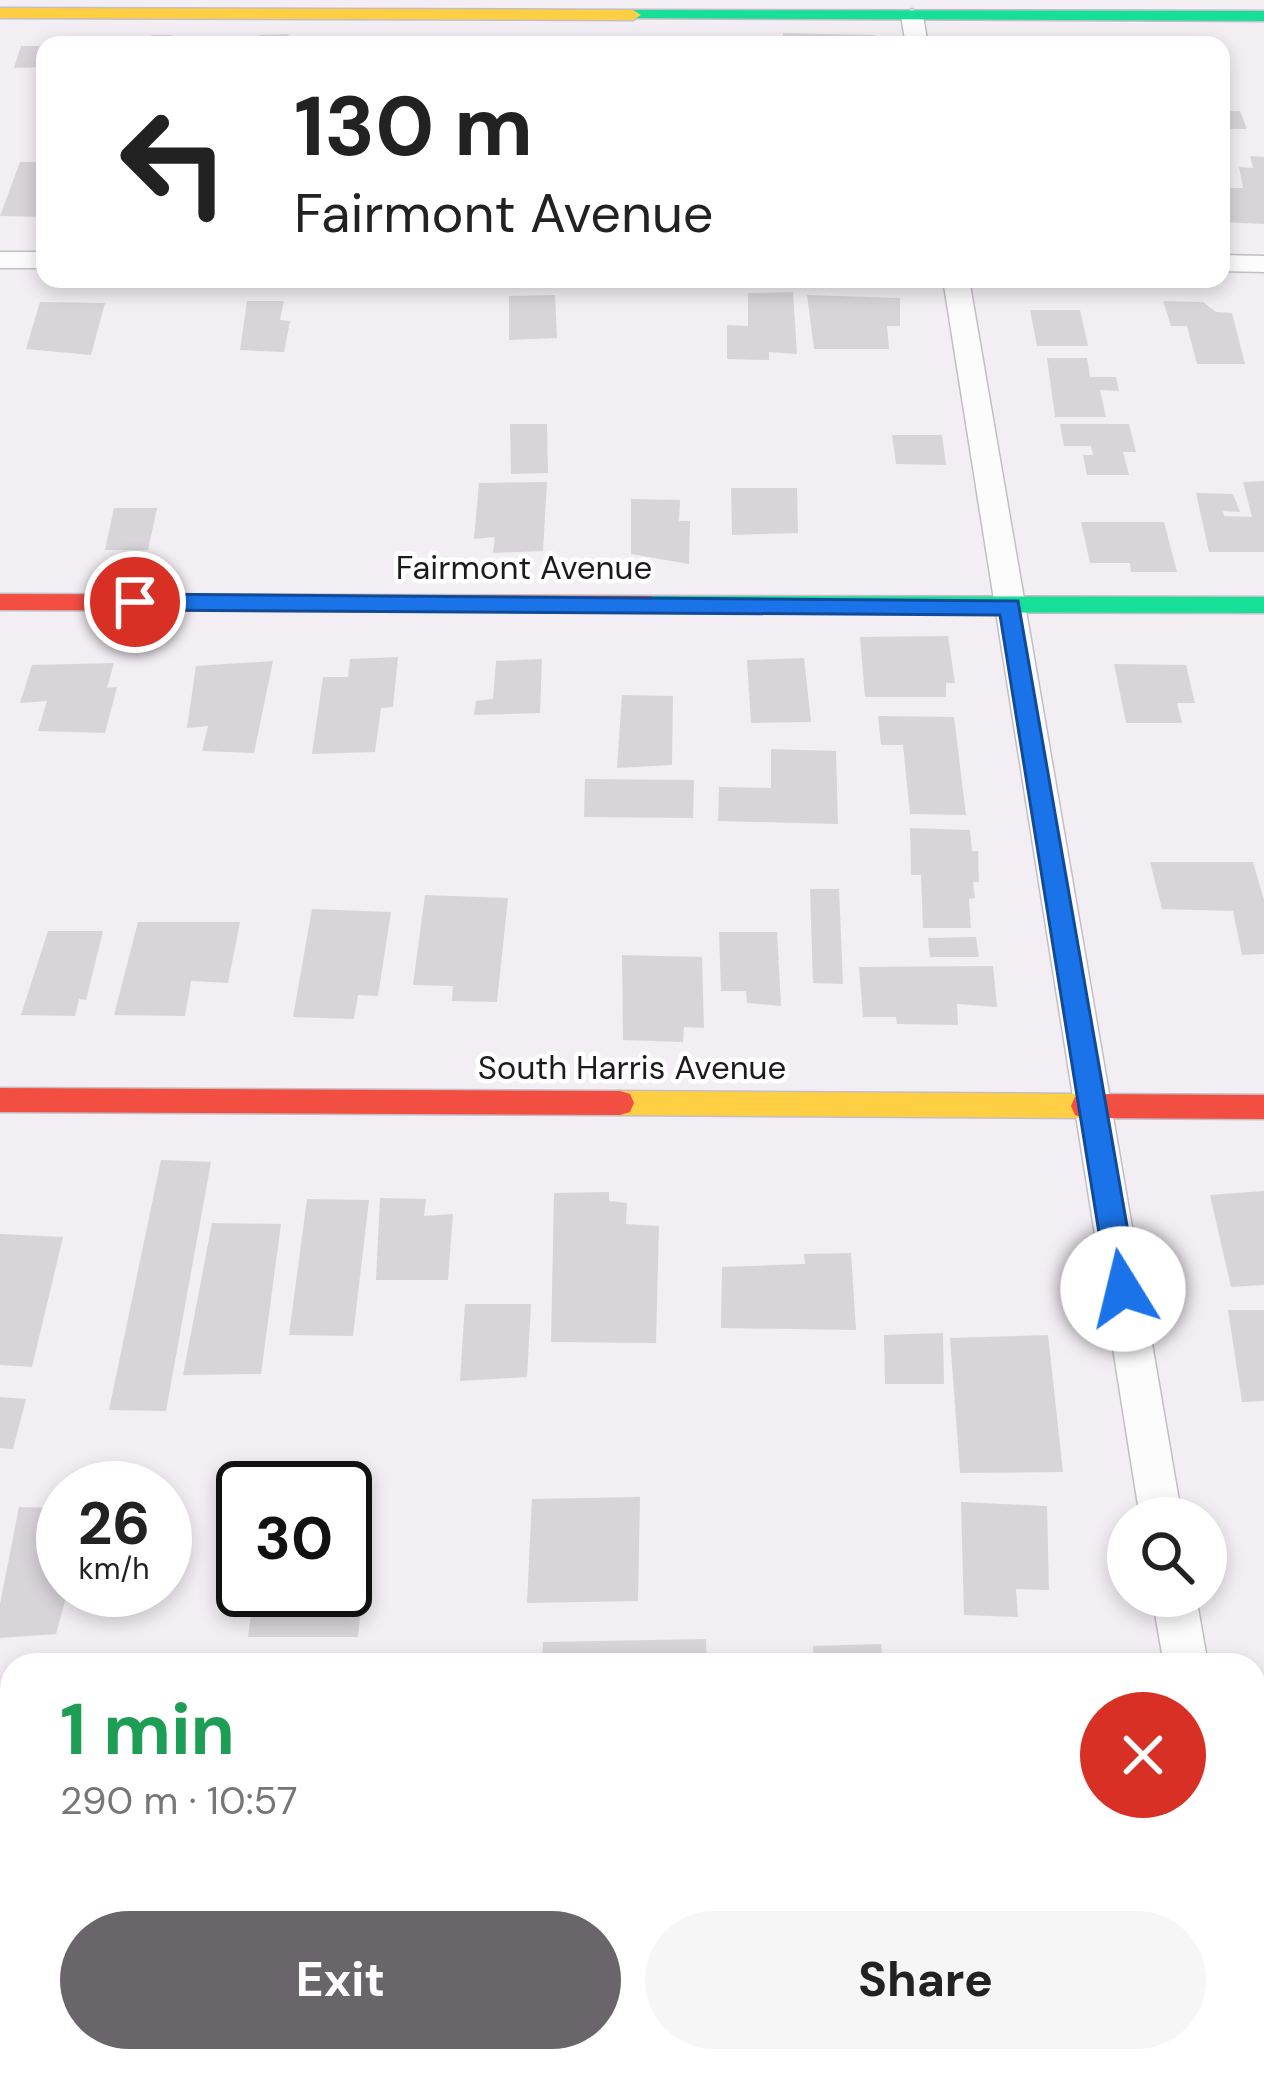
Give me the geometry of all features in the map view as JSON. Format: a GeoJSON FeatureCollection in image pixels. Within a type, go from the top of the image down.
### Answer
{"type":"FeatureCollection","features":[{"type":"Feature","properties":{"kind":"street"},"geometry":{"type":"LineString","coordinates":[[0,13],[1264,16]]}},
{"type":"Feature","properties":{"kind":"street"},"geometry":{"type":"LineString","coordinates":[[912,16],[915,36]]}},
{"type":"Feature","properties":{"kind":"street"},"geometry":{"type":"LineString","coordinates":[[0,260],[36,260]]}},
{"type":"Feature","properties":{"kind":"street"},"geometry":{"type":"LineString","coordinates":[[1230,263],[1264,264]]}},
{"type":"Feature","properties":{"kind":"street"},"geometry":{"type":"LineString","coordinates":[[957,288],[1158,1497]]}},
{"type":"Feature","properties":{"kind":"street","name":"Fairmont Avenue"},"geometry":{"type":"LineString","coordinates":[[0,602],[1264,604]]}},
{"type":"Feature","properties":{"kind":"street","name":"South Harris Avenue"},"geometry":{"type":"LineString","coordinates":[[0,1100],[1264,1107]]}},
{"type":"Feature","properties":{"kind":"street"},"geometry":{"type":"LineString","coordinates":[[1178,1617],[1184,1653]]}},
{"type":"Feature","properties":{"kind":"building"},"geometry":{"type":"Polygon","coordinates":[[[783,33],[875,36],[783,36],[783,33]]]}},
{"type":"Feature","properties":{"kind":"building"},"geometry":{"type":"Polygon","coordinates":[[[21,46],[36,46],[36,67],[14,68],[21,46]]]}},
{"type":"Feature","properties":{"kind":"building"},"geometry":{"type":"Polygon","coordinates":[[[1230,111],[1240,111],[1247,129],[1230,129],[1230,111]]]}},
{"type":"Feature","properties":{"kind":"building"},"geometry":{"type":"Polygon","coordinates":[[[1250,156],[1264,157],[1264,224],[1230,222],[1230,188],[1243,188],[1239,167],[1253,168],[1250,156]]]}},
{"type":"Feature","properties":{"kind":"building"},"geometry":{"type":"Polygon","coordinates":[[[20,162],[36,162],[36,217],[0,216],[20,162]]]}},
{"type":"Feature","properties":{"kind":"building"},"geometry":{"type":"Polygon","coordinates":[[[793,292],[797,354],[769,352],[769,360],[727,359],[727,325],[748,326],[748,293],[793,292]]]}},
{"type":"Feature","properties":{"kind":"building"},"geometry":{"type":"Polygon","coordinates":[[[555,295],[557,338],[509,340],[509,296],[555,295]]]}},
{"type":"Feature","properties":{"kind":"building"},"geometry":{"type":"Polygon","coordinates":[[[807,295],[900,298],[900,326],[887,326],[889,349],[814,349],[807,295]]]}},
{"type":"Feature","properties":{"kind":"building"},"geometry":{"type":"Polygon","coordinates":[[[247,301],[284,301],[280,320],[290,321],[284,352],[240,350],[247,301]]]}},
{"type":"Feature","properties":{"kind":"building"},"geometry":{"type":"Polygon","coordinates":[[[1163,301],[1203,302],[1216,312],[1232,313],[1245,364],[1197,364],[1187,326],[1171,326],[1163,301]]]}},
{"type":"Feature","properties":{"kind":"building"},"geometry":{"type":"Polygon","coordinates":[[[40,302],[105,303],[91,355],[26,349],[40,302]]]}},
{"type":"Feature","properties":{"kind":"building"},"geometry":{"type":"Polygon","coordinates":[[[1030,310],[1080,310],[1088,346],[1037,346],[1030,310]]]}},
{"type":"Feature","properties":{"kind":"building"},"geometry":{"type":"Polygon","coordinates":[[[1047,358],[1087,358],[1090,377],[1116,377],[1119,391],[1100,390],[1106,417],[1055,417],[1047,358]]]}},
{"type":"Feature","properties":{"kind":"building"},"geometry":{"type":"Polygon","coordinates":[[[510,424],[547,424],[548,473],[511,474],[510,424]]]}},
{"type":"Feature","properties":{"kind":"building"},"geometry":{"type":"Polygon","coordinates":[[[1060,424],[1129,424],[1136,452],[1123,452],[1129,475],[1087,475],[1083,455],[1093,455],[1091,446],[1064,446],[1060,424]]]}},
{"type":"Feature","properties":{"kind":"building"},"geometry":{"type":"Polygon","coordinates":[[[892,435],[942,435],[946,465],[896,464],[892,435]]]}},
{"type":"Feature","properties":{"kind":"building"},"geometry":{"type":"Polygon","coordinates":[[[1264,481],[1264,552],[1209,552],[1196,493],[1233,494],[1240,512],[1223,511],[1224,516],[1252,517],[1243,482],[1264,481]]]}},
{"type":"Feature","properties":{"kind":"building"},"geometry":{"type":"Polygon","coordinates":[[[547,482],[543,551],[493,553],[495,537],[474,539],[479,483],[547,482]]]}},
{"type":"Feature","properties":{"kind":"building"},"geometry":{"type":"Polygon","coordinates":[[[731,488],[797,488],[798,533],[732,535],[731,488]]]}},
{"type":"Feature","properties":{"kind":"building"},"geometry":{"type":"Polygon","coordinates":[[[631,499],[680,500],[679,521],[690,521],[689,564],[631,554],[631,499]]]}},
{"type":"Feature","properties":{"kind":"building"},"geometry":{"type":"Polygon","coordinates":[[[114,508],[157,508],[148,550],[105,550],[114,508]]]}},
{"type":"Feature","properties":{"kind":"building"},"geometry":{"type":"Polygon","coordinates":[[[1081,522],[1164,522],[1177,572],[1131,572],[1130,563],[1090,563],[1081,522]]]}},
{"type":"Feature","properties":{"kind":"building"},"geometry":{"type":"Polygon","coordinates":[[[948,636],[955,683],[946,683],[946,697],[865,697],[860,637],[948,636]]]}},
{"type":"Feature","properties":{"kind":"building"},"geometry":{"type":"Polygon","coordinates":[[[398,657],[393,707],[381,708],[375,752],[312,754],[323,677],[348,677],[350,659],[398,657]]]}},
{"type":"Feature","properties":{"kind":"building"},"geometry":{"type":"Polygon","coordinates":[[[804,658],[811,722],[751,723],[747,660],[804,658]]]}},
{"type":"Feature","properties":{"kind":"building"},"geometry":{"type":"Polygon","coordinates":[[[542,659],[540,713],[474,715],[476,701],[493,699],[496,661],[542,659]]]}},
{"type":"Feature","properties":{"kind":"building"},"geometry":{"type":"Polygon","coordinates":[[[273,661],[254,753],[202,751],[208,726],[187,728],[196,666],[273,661]]]}},
{"type":"Feature","properties":{"kind":"building"},"geometry":{"type":"Polygon","coordinates":[[[114,663],[107,688],[117,687],[105,733],[38,731],[47,701],[20,703],[32,665],[114,663]]]}},
{"type":"Feature","properties":{"kind":"building"},"geometry":{"type":"Polygon","coordinates":[[[1114,664],[1186,665],[1195,703],[1177,703],[1182,723],[1126,723],[1114,664]]]}},
{"type":"Feature","properties":{"kind":"building"},"geometry":{"type":"Polygon","coordinates":[[[622,695],[673,696],[672,765],[617,768],[622,695]]]}},
{"type":"Feature","properties":{"kind":"building"},"geometry":{"type":"Polygon","coordinates":[[[878,716],[954,717],[966,815],[910,814],[903,745],[881,745],[878,716]]]}},
{"type":"Feature","properties":{"kind":"building"},"geometry":{"type":"Polygon","coordinates":[[[771,749],[836,751],[838,824],[718,821],[719,787],[771,788],[771,749]]]}},
{"type":"Feature","properties":{"kind":"building"},"geometry":{"type":"Polygon","coordinates":[[[585,779],[694,780],[693,818],[584,817],[585,779]]]}},
{"type":"Feature","properties":{"kind":"building"},"geometry":{"type":"Polygon","coordinates":[[[910,828],[970,830],[972,851],[978,851],[979,882],[973,882],[975,898],[969,899],[971,928],[923,928],[921,875],[911,875],[910,828]]]}},
{"type":"Feature","properties":{"kind":"building"},"geometry":{"type":"Polygon","coordinates":[[[1150,862],[1253,862],[1264,900],[1264,954],[1242,955],[1233,911],[1162,909],[1150,862]]]}},
{"type":"Feature","properties":{"kind":"building"},"geometry":{"type":"Polygon","coordinates":[[[810,889],[839,889],[843,984],[813,983],[810,889]]]}},
{"type":"Feature","properties":{"kind":"building"},"geometry":{"type":"Polygon","coordinates":[[[425,895],[508,898],[497,1002],[452,1001],[453,986],[413,985],[425,895]]]}},
{"type":"Feature","properties":{"kind":"building"},"geometry":{"type":"Polygon","coordinates":[[[312,909],[391,912],[378,996],[358,995],[354,1019],[293,1017],[312,909]]]}},
{"type":"Feature","properties":{"kind":"building"},"geometry":{"type":"Polygon","coordinates":[[[138,922],[240,922],[228,983],[191,981],[185,1016],[114,1015],[138,922]]]}},
{"type":"Feature","properties":{"kind":"building"},"geometry":{"type":"Polygon","coordinates":[[[48,931],[103,931],[86,1000],[79,999],[75,1016],[21,1015],[48,931]]]}},
{"type":"Feature","properties":{"kind":"building"},"geometry":{"type":"Polygon","coordinates":[[[719,932],[777,932],[781,1006],[747,1003],[746,991],[721,991],[719,932]]]}},
{"type":"Feature","properties":{"kind":"building"},"geometry":{"type":"Polygon","coordinates":[[[976,937],[979,957],[930,957],[928,938],[976,937]]]}},
{"type":"Feature","properties":{"kind":"building"},"geometry":{"type":"Polygon","coordinates":[[[622,955],[702,957],[704,1028],[684,1027],[683,1042],[623,1040],[622,955]]]}},
{"type":"Feature","properties":{"kind":"building"},"geometry":{"type":"Polygon","coordinates":[[[993,966],[997,1007],[957,1004],[958,1025],[897,1024],[896,1017],[863,1017],[859,967],[993,966]]]}},
{"type":"Feature","properties":{"kind":"building"},"geometry":{"type":"Polygon","coordinates":[[[161,1160],[211,1162],[166,1411],[109,1410],[161,1160]]]}},
{"type":"Feature","properties":{"kind":"building"},"geometry":{"type":"Polygon","coordinates":[[[1264,1191],[1264,1285],[1231,1287],[1210,1195],[1264,1191]]]}},
{"type":"Feature","properties":{"kind":"building"},"geometry":{"type":"Polygon","coordinates":[[[609,1192],[609,1201],[627,1203],[626,1224],[659,1226],[656,1343],[551,1342],[554,1193],[609,1192]]]}},
{"type":"Feature","properties":{"kind":"building"},"geometry":{"type":"Polygon","coordinates":[[[380,1198],[426,1199],[424,1216],[453,1214],[448,1280],[376,1280],[380,1198]]]}},
{"type":"Feature","properties":{"kind":"building"},"geometry":{"type":"Polygon","coordinates":[[[307,1199],[369,1200],[353,1336],[289,1335],[307,1199]]]}},
{"type":"Feature","properties":{"kind":"building"},"geometry":{"type":"Polygon","coordinates":[[[212,1223],[281,1224],[261,1374],[183,1375],[212,1223]]]}},
{"type":"Feature","properties":{"kind":"building"},"geometry":{"type":"Polygon","coordinates":[[[0,1234],[63,1237],[32,1367],[0,1365],[0,1234]]]}},
{"type":"Feature","properties":{"kind":"building"},"geometry":{"type":"Polygon","coordinates":[[[851,1253],[856,1330],[721,1328],[722,1267],[805,1264],[804,1254],[851,1253]]]}},
{"type":"Feature","properties":{"kind":"building"},"geometry":{"type":"Polygon","coordinates":[[[465,1304],[531,1304],[527,1377],[460,1381],[465,1304]]]}},
{"type":"Feature","properties":{"kind":"building"},"geometry":{"type":"Polygon","coordinates":[[[1228,1310],[1264,1310],[1264,1401],[1242,1402],[1228,1310]]]}},
{"type":"Feature","properties":{"kind":"building"},"geometry":{"type":"Polygon","coordinates":[[[943,1333],[944,1384],[885,1384],[884,1335],[943,1333]]]}},
{"type":"Feature","properties":{"kind":"building"},"geometry":{"type":"Polygon","coordinates":[[[1048,1335],[1063,1472],[960,1473],[950,1338],[1048,1335]]]}},
{"type":"Feature","properties":{"kind":"building"},"geometry":{"type":"Polygon","coordinates":[[[0,1397],[26,1399],[13,1449],[0,1448],[0,1397]]]}},
{"type":"Feature","properties":{"kind":"building"},"geometry":{"type":"Polygon","coordinates":[[[640,1497],[638,1601],[527,1603],[532,1499],[640,1497]]]}},
{"type":"Feature","properties":{"kind":"building"},"geometry":{"type":"Polygon","coordinates":[[[961,1502],[1047,1506],[1049,1590],[1016,1589],[1018,1617],[964,1615],[961,1502]]]}},
{"type":"Feature","properties":{"kind":"building"},"geometry":{"type":"Polygon","coordinates":[[[19,1507],[36,1507],[36,1617],[61,1617],[56,1634],[0,1638],[0,1604],[19,1507]]]}},
{"type":"Feature","properties":{"kind":"building"},"geometry":{"type":"Polygon","coordinates":[[[251,1617],[360,1617],[358,1637],[248,1637],[251,1617]]]}},
{"type":"Feature","properties":{"kind":"building"},"geometry":{"type":"Polygon","coordinates":[[[706,1639],[707,1653],[543,1653],[543,1642],[706,1639]]]}},
{"type":"Feature","properties":{"kind":"building"},"geometry":{"type":"Polygon","coordinates":[[[881,1644],[882,1653],[813,1653],[813,1646],[881,1644]]]}},
{"type":"Feature","properties":{"kind":"traffic: fast"},"geometry":{"type":"LineString","coordinates":[[633,15],[1264,16]]}},
{"type":"Feature","properties":{"kind":"traffic: fast"},"geometry":{"type":"LineString","coordinates":[[651,604],[1264,605]]}},
{"type":"Feature","properties":{"kind":"traffic: slow"},"geometry":{"type":"LineString","coordinates":[[0,13],[633,15]]}},
{"type":"Feature","properties":{"kind":"traffic: slow"},"geometry":{"type":"LineString","coordinates":[[620,1103],[1085,1106]]}},
{"type":"Feature","properties":{"kind":"traffic: jam"},"geometry":{"type":"LineString","coordinates":[[0,602],[651,604]]}},
{"type":"Feature","properties":{"kind":"traffic: jam"},"geometry":{"type":"LineString","coordinates":[[0,1100],[620,1103]]}},
{"type":"Feature","properties":{"kind":"traffic: jam"},"geometry":{"type":"LineString","coordinates":[[1085,1106],[1264,1107]]}},
{"type":"Feature","properties":{"kind":"route"},"geometry":{"type":"LineString","coordinates":[[135,602],[1010,607],[1123,1289]]}}]}
